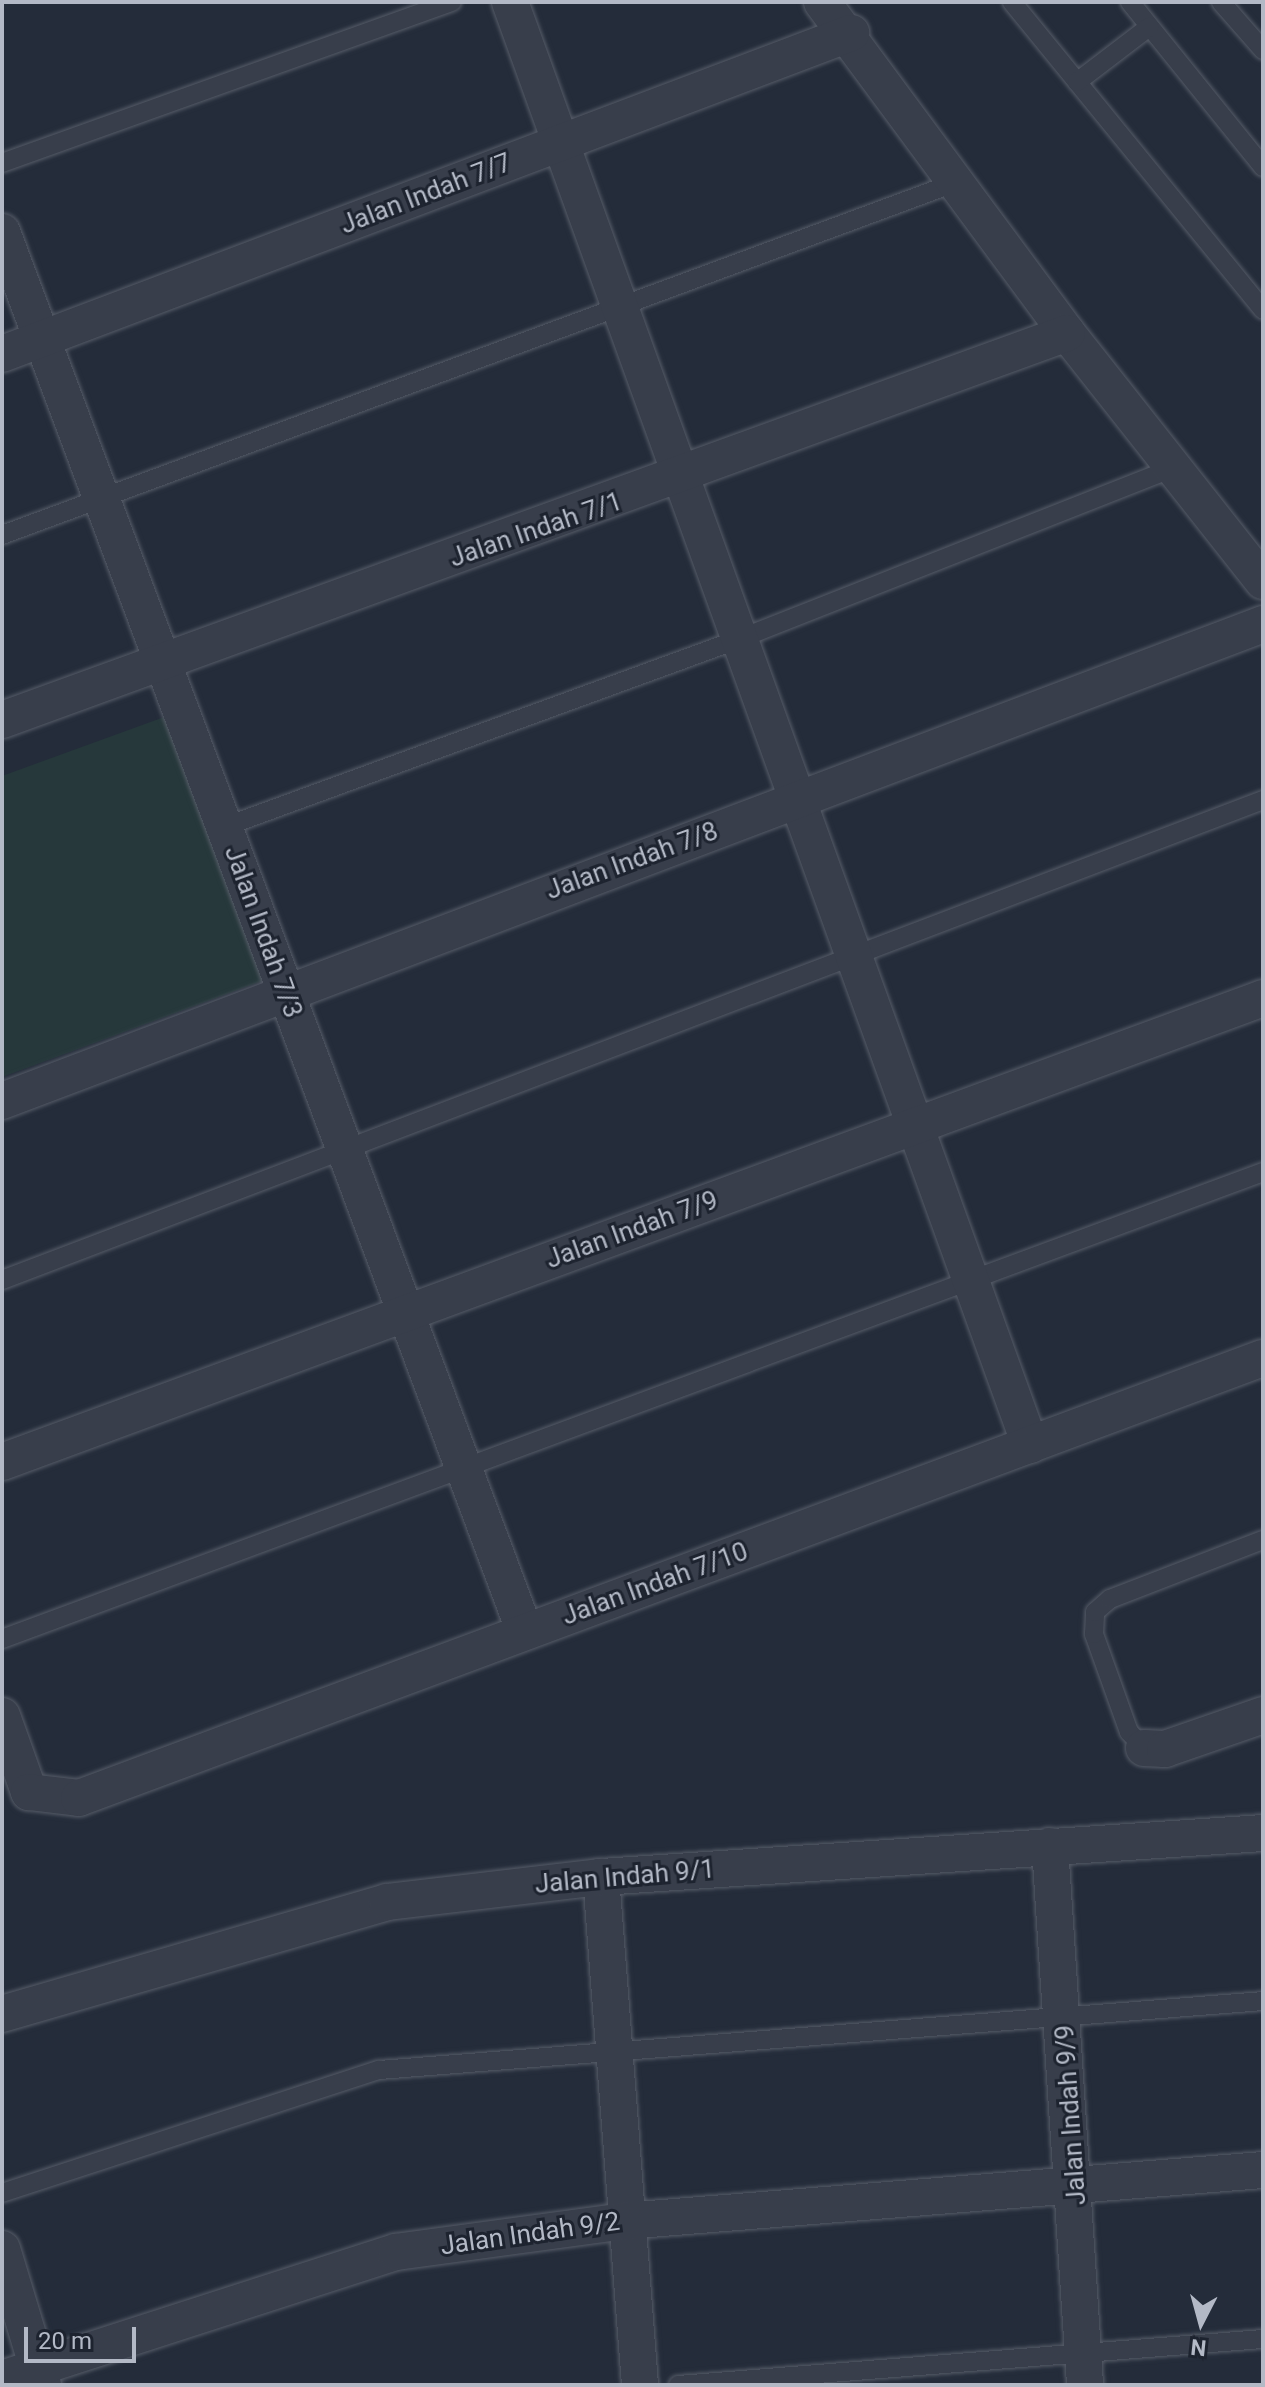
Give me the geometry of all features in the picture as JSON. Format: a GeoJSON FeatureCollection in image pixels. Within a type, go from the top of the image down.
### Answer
{"type":"FeatureCollection","features":[{"type":"Feature","properties":{"kind":"street"},"geometry":{"type":"LineString","coordinates":[[510,2],[1030,1445]]}},
{"type":"Feature","properties":{"kind":"street"},"geometry":{"type":"LineString","coordinates":[[822,2],[851,33],[1067,333],[1263,581]]}},
{"type":"Feature","properties":{"kind":"street","name":"Jalan Indah 7/7"},"geometry":{"type":"LineString","coordinates":[[2,354],[851,33]]}},
{"type":"Feature","properties":{"kind":"street","name":"Jalan Indah 7/3"},"geometry":{"type":"LineString","coordinates":[[2,232],[525,1632]]}},
{"type":"Feature","properties":{"kind":"street","name":"Jalan Indah 7/1"},"geometry":{"type":"LineString","coordinates":[[2,720],[682,479],[1067,333]]}},
{"type":"Feature","properties":{"kind":"street","name":"Jalan Indah 7/8"},"geometry":{"type":"LineString","coordinates":[[2,1101],[285,990],[1263,624]]}},
{"type":"Feature","properties":{"kind":"street","name":"Jalan Indah 7/9"},"geometry":{"type":"LineString","coordinates":[[2,1462],[1263,998]]}},
{"type":"Feature","properties":{"kind":"street","name":"Jalan Indah 7/10"},"geometry":{"type":"LineString","coordinates":[[2,1716],[29,1792],[46,1800],[79,1798],[1263,1358]]}},
{"type":"Feature","properties":{"kind":"street"},"geometry":{"type":"LineString","coordinates":[[1144,1748],[1165,1749],[1263,1715]]}},
{"type":"Feature","properties":{"kind":"street","name":"Jalan Indah 9/1"},"geometry":{"type":"LineString","coordinates":[[2,2014],[387,1902],[601,1877],[1263,1833]]}},
{"type":"Feature","properties":{"kind":"street","name":"Jalan Indah 9/9"},"geometry":{"type":"LineString","coordinates":[[1050,1846],[1076,2183],[1085,2370]]}},
{"type":"Feature","properties":{"kind":"street"},"geometry":{"type":"LineString","coordinates":[[601,1877],[625,2221],[640,2385]]}},
{"type":"Feature","properties":{"kind":"street","name":"Jalan Indah 9/2"},"geometry":{"type":"LineString","coordinates":[[2,2379],[40,2376],[396,2252],[625,2221],[1263,2170]]}},
{"type":"Feature","properties":{"kind":"street"},"geometry":{"type":"LineString","coordinates":[[2,2249],[40,2376]]}},
{"type":"Feature","properties":{"kind":"lane"},"geometry":{"type":"LineString","coordinates":[[2,163],[452,2]]}},
{"type":"Feature","properties":{"kind":"lane"},"geometry":{"type":"LineString","coordinates":[[1012,2],[1263,310]]}},
{"type":"Feature","properties":{"kind":"lane"},"geometry":{"type":"LineString","coordinates":[[1130,2],[1263,167]]}},
{"type":"Feature","properties":{"kind":"lane"},"geometry":{"type":"LineString","coordinates":[[1221,2],[1263,50]]}},
{"type":"Feature","properties":{"kind":"lane"},"geometry":{"type":"LineString","coordinates":[[1077,82],[1149,27]]}},
{"type":"Feature","properties":{"kind":"lane"},"geometry":{"type":"LineString","coordinates":[[2,535],[957,182]]}},
{"type":"Feature","properties":{"kind":"lane"},"geometry":{"type":"LineString","coordinates":[[224,827],[739,639],[1173,468]]}},
{"type":"Feature","properties":{"kind":"lane"},"geometry":{"type":"LineString","coordinates":[[2,1280],[1263,800]]}},
{"type":"Feature","properties":{"kind":"lane"},"geometry":{"type":"LineString","coordinates":[[2,1639],[1263,1172]]}},
{"type":"Feature","properties":{"kind":"lane"},"geometry":{"type":"LineString","coordinates":[[1144,1748],[1129,1732],[1094,1634],[1095,1612],[1110,1599],[1263,1540]]}},
{"type":"Feature","properties":{"kind":"lane"},"geometry":{"type":"LineString","coordinates":[[2,2193],[379,2070],[1263,2001]]}},
{"type":"Feature","properties":{"kind":"lane"},"geometry":{"type":"LineString","coordinates":[[678,2385],[1085,2370],[1263,2339]]}},
{"type":"Feature","properties":{"kind":"shaded area"},"geometry":{"type":"Polygon","coordinates":[[[167,716],[265,980],[2,1077],[2,776],[167,716]]]}}]}
